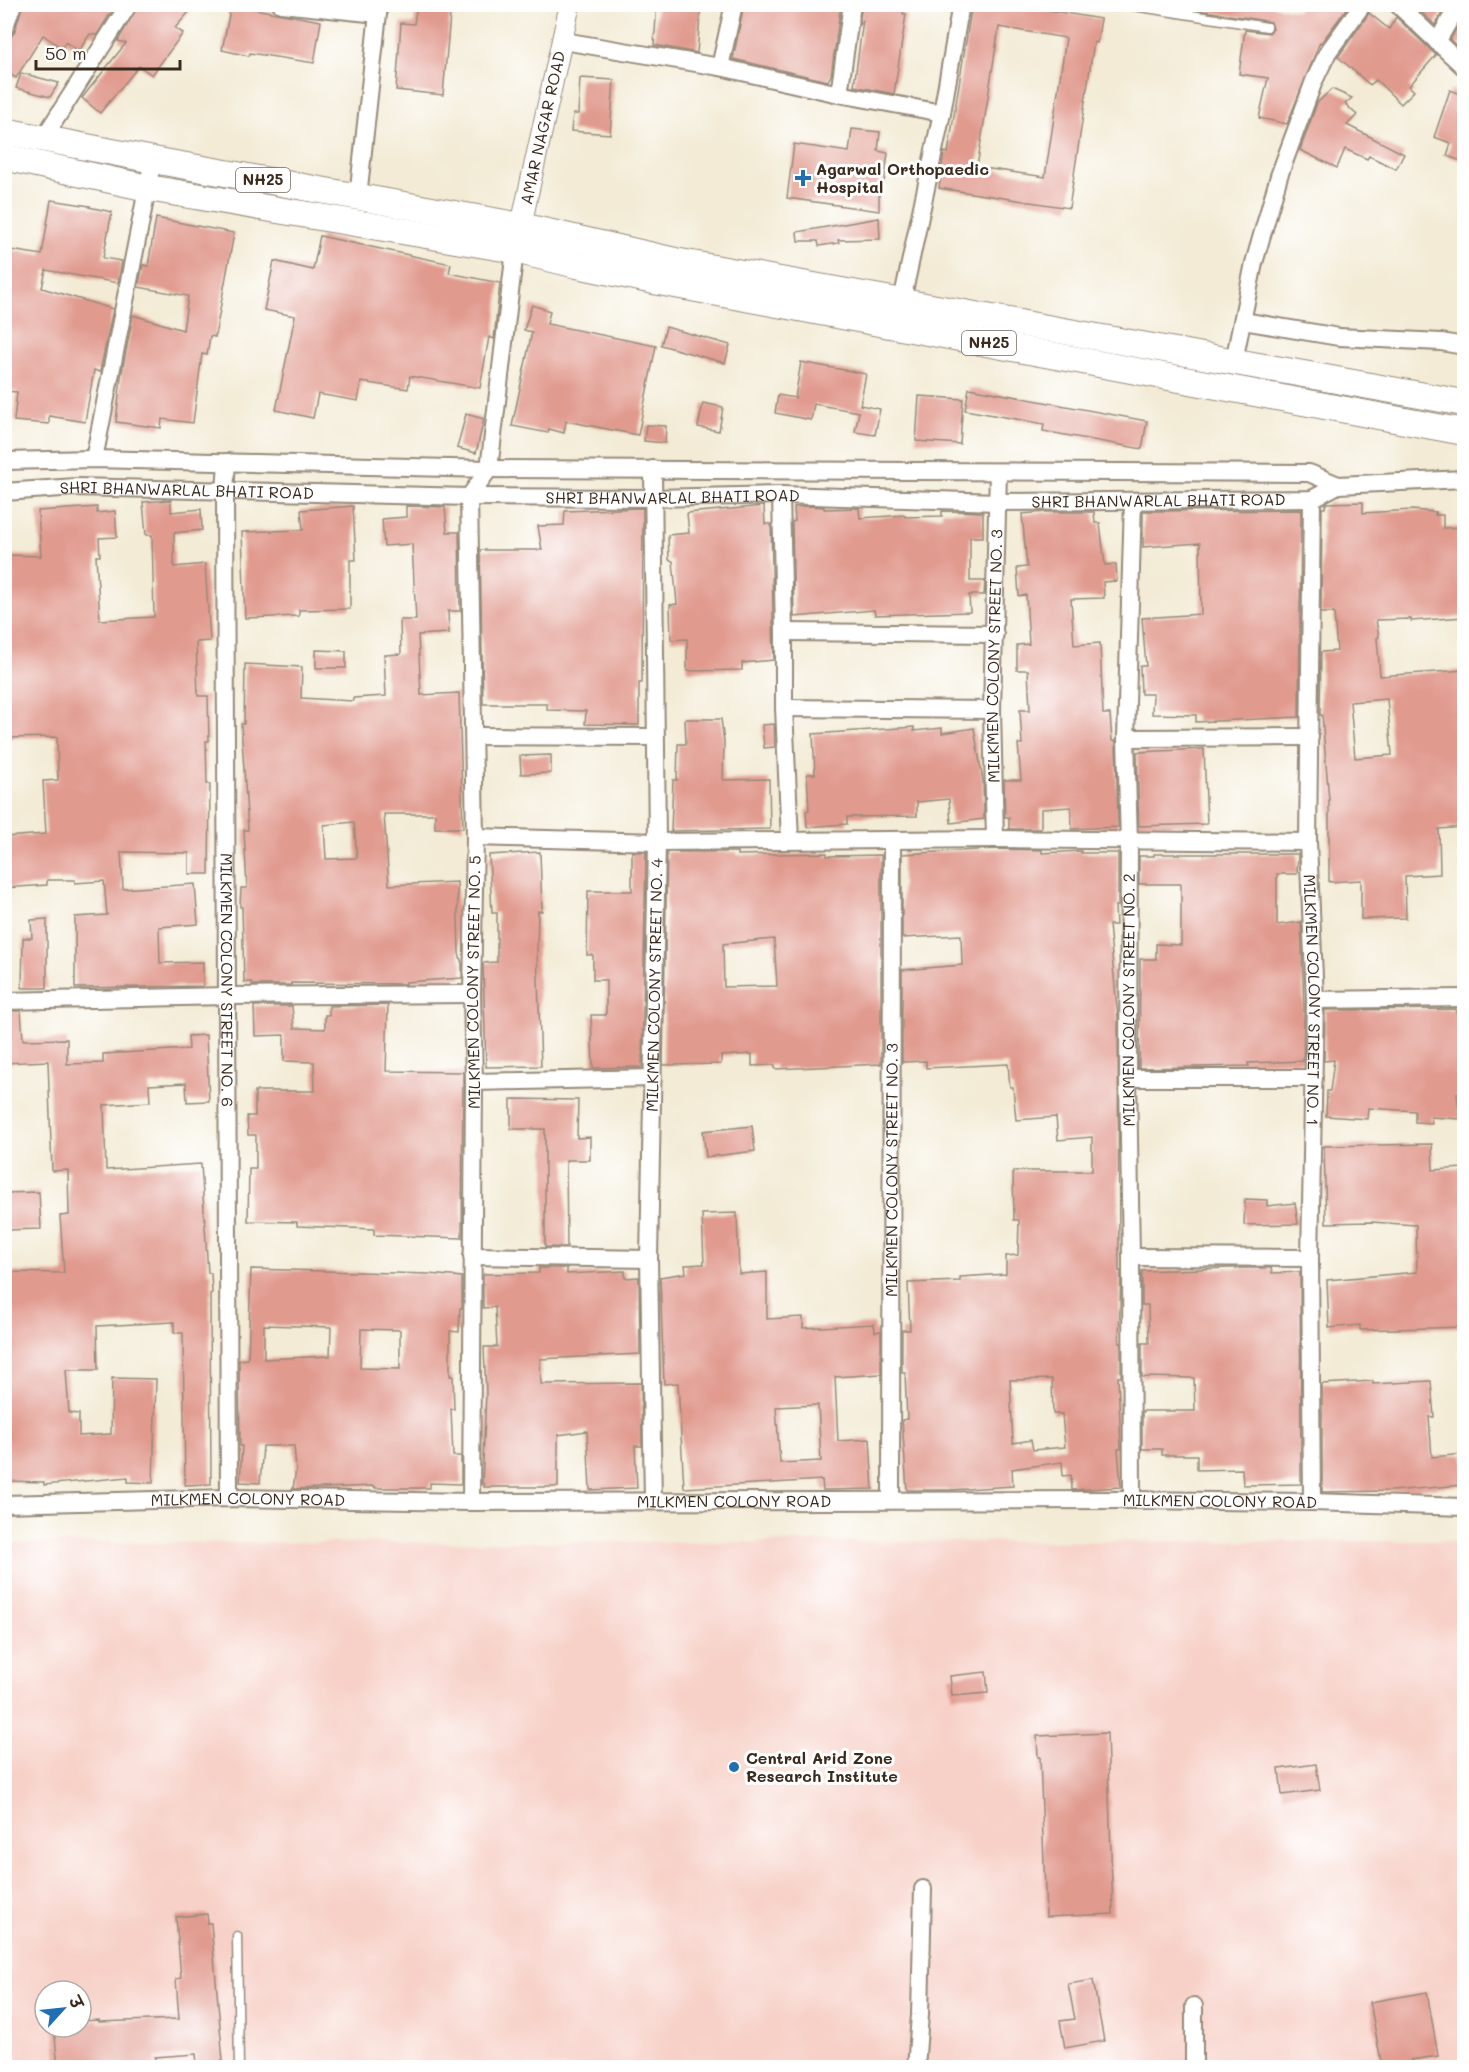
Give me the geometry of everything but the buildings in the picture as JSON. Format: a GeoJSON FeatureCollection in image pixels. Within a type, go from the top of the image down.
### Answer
{"type":"FeatureCollection","features":[{"type":"Feature","properties":{"kind":"main road","name":"NH25"},"geometry":{"type":"LineString","coordinates":[[4,131],[358,197],[518,238],[577,265],[1464,432]]}},
{"type":"Feature","properties":{"kind":"main road","name":"NH25"},"geometry":{"type":"LineString","coordinates":[[4,158],[148,188],[675,261],[902,301],[1236,354],[1464,403]]}},
{"type":"Feature","properties":{"kind":"street"},"geometry":{"type":"LineString","coordinates":[[4,28],[13,4]]}},
{"type":"Feature","properties":{"kind":"street"},"geometry":{"type":"LineString","coordinates":[[43,139],[129,4]]}},
{"type":"Feature","properties":{"kind":"street"},"geometry":{"type":"LineString","coordinates":[[281,4],[379,9],[358,197]]}},
{"type":"Feature","properties":{"kind":"street","name":"AMAR NAGAR ROAD"},"geometry":{"type":"LineString","coordinates":[[518,238],[570,4]]}},
{"type":"Feature","properties":{"kind":"street"},"geometry":{"type":"LineString","coordinates":[[720,67],[734,4]]}},
{"type":"Feature","properties":{"kind":"street"},"geometry":{"type":"LineString","coordinates":[[839,94],[852,4]]}},
{"type":"Feature","properties":{"kind":"street"},"geometry":{"type":"LineString","coordinates":[[902,301],[942,113],[962,4]]}},
{"type":"Feature","properties":{"kind":"street"},"geometry":{"type":"LineString","coordinates":[[1236,354],[1254,263],[1279,176],[1314,81],[1329,52],[1363,4]]}},
{"type":"Feature","properties":{"kind":"street"},"geometry":{"type":"LineString","coordinates":[[1396,4],[1464,67]]}},
{"type":"Feature","properties":{"kind":"street"},"geometry":{"type":"LineString","coordinates":[[1437,42],[1459,4]]}},
{"type":"Feature","properties":{"kind":"street"},"geometry":{"type":"LineString","coordinates":[[563,41],[720,67],[839,94],[942,113]]}},
{"type":"Feature","properties":{"kind":"street"},"geometry":{"type":"LineString","coordinates":[[93,459],[153,159]]}},
{"type":"Feature","properties":{"kind":"street"},"geometry":{"type":"LineString","coordinates":[[469,496],[489,469],[518,238]]}},
{"type":"Feature","properties":{"kind":"street"},"geometry":{"type":"LineString","coordinates":[[1242,325],[1339,337],[1441,342],[1464,346]]}},
{"type":"Feature","properties":{"kind":"street","name":"SHRI BHANWARLAL BHATI ROAD"},"geometry":{"type":"LineString","coordinates":[[4,461],[93,459],[489,469],[1309,473],[1338,485],[1464,479]]}},
{"type":"Feature","properties":{"kind":"street","name":"MILKMEN COLONY STREET NO. 6"},"geometry":{"type":"LineString","coordinates":[[227,462],[225,492],[229,1498]]}},
{"type":"Feature","properties":{"kind":"street","name":"MILKMEN COLONY STREET NO. 4"},"geometry":{"type":"LineString","coordinates":[[653,469],[657,842],[649,1259],[653,1500]]}},
{"type":"Feature","properties":{"kind":"street","name":"MILKMEN COLONY STREET NO. 3"},"geometry":{"type":"LineString","coordinates":[[995,840],[992,710],[998,472]]}},
{"type":"Feature","properties":{"kind":"street","name":"SHRI BHANWARLAL BHATI ROAD"},"geometry":{"type":"LineString","coordinates":[[4,492],[76,487],[469,496],[653,498],[781,495],[999,502],[1312,499],[1338,485]]}},
{"type":"Feature","properties":{"kind":"street"},"geometry":{"type":"LineString","coordinates":[[781,495],[784,708],[790,840]]}},
{"type":"Feature","properties":{"kind":"street","name":"MILKMEN COLONY STREET NO. 5"},"geometry":{"type":"LineString","coordinates":[[469,496],[476,837],[472,994],[474,1082],[471,1502]]}},
{"type":"Feature","properties":{"kind":"street","name":"MILKMEN COLONY STREET NO. 1"},"geometry":{"type":"LineString","coordinates":[[1312,499],[1308,842],[1315,1000],[1310,1258],[1312,1502]]}},
{"type":"Feature","properties":{"kind":"street","name":"MILKMEN COLONY STREET NO. 2"},"geometry":{"type":"LineString","coordinates":[[1131,1500],[1129,842],[1126,738],[1133,501]]}},
{"type":"Feature","properties":{"kind":"street"},"geometry":{"type":"LineString","coordinates":[[784,632],[994,634]]}},
{"type":"Feature","properties":{"kind":"street"},"geometry":{"type":"LineString","coordinates":[[784,708],[992,710]]}},
{"type":"Feature","properties":{"kind":"street"},"geometry":{"type":"LineString","coordinates":[[475,736],[655,737]]}},
{"type":"Feature","properties":{"kind":"street"},"geometry":{"type":"LineString","coordinates":[[1126,738],[1310,737]]}},
{"type":"Feature","properties":{"kind":"street"},"geometry":{"type":"LineString","coordinates":[[476,837],[657,842],[790,840],[1308,842]]}},
{"type":"Feature","properties":{"kind":"street","name":"MILKMEN COLONY STREET NO. 3"},"geometry":{"type":"LineString","coordinates":[[891,1500],[892,840]]}},
{"type":"Feature","properties":{"kind":"street"},"geometry":{"type":"LineString","coordinates":[[4,1001],[472,994]]}},
{"type":"Feature","properties":{"kind":"street"},"geometry":{"type":"LineString","coordinates":[[1315,1000],[1464,998]]}},
{"type":"Feature","properties":{"kind":"street"},"geometry":{"type":"LineString","coordinates":[[474,1082],[653,1078]]}},
{"type":"Feature","properties":{"kind":"street"},"geometry":{"type":"LineString","coordinates":[[1128,1078],[1314,1078]]}},
{"type":"Feature","properties":{"kind":"street"},"geometry":{"type":"LineString","coordinates":[[472,1256],[649,1259]]}},
{"type":"Feature","properties":{"kind":"street"},"geometry":{"type":"LineString","coordinates":[[1131,1257],[1310,1258]]}},
{"type":"Feature","properties":{"kind":"street","name":"MILKMEN COLONY ROAD"},"geometry":{"type":"LineString","coordinates":[[4,1504],[229,1498],[471,1502],[1131,1500],[1312,1502],[1464,1507]]}},
{"type":"Feature","properties":{"kind":"street"},"geometry":{"type":"LineString","coordinates":[[916,2067],[920,2015],[923,1889]]}},
{"type":"Feature","properties":{"kind":"street"},"geometry":{"type":"LineString","coordinates":[[1194,2006],[1194,2067]]}},
{"type":"Feature","properties":{"kind":"lane"},"geometry":{"type":"LineString","coordinates":[[1121,4],[1267,27]]}},
{"type":"Feature","properties":{"kind":"lane"},"geometry":{"type":"LineString","coordinates":[[237,1936],[239,2067]]}},
{"type":"Feature","properties":{"kind":"shaded area","name":"Central Arid Zone Research Institute"},"geometry":{"type":"Polygon","coordinates":[[[1464,1541],[1464,2067],[5,2067],[4,1543],[1464,1541]]]}},
{"type":"Feature","properties":{"kind":"place","name":"Agarwal Orthopaedic Hospital"},"geometry":{"type":"Point","coordinates":[803,178]}},
{"type":"Feature","properties":{"kind":"place","name":"Central Arid Zone Research Institute"},"geometry":{"type":"Point","coordinates":[734,1767]}}]}
